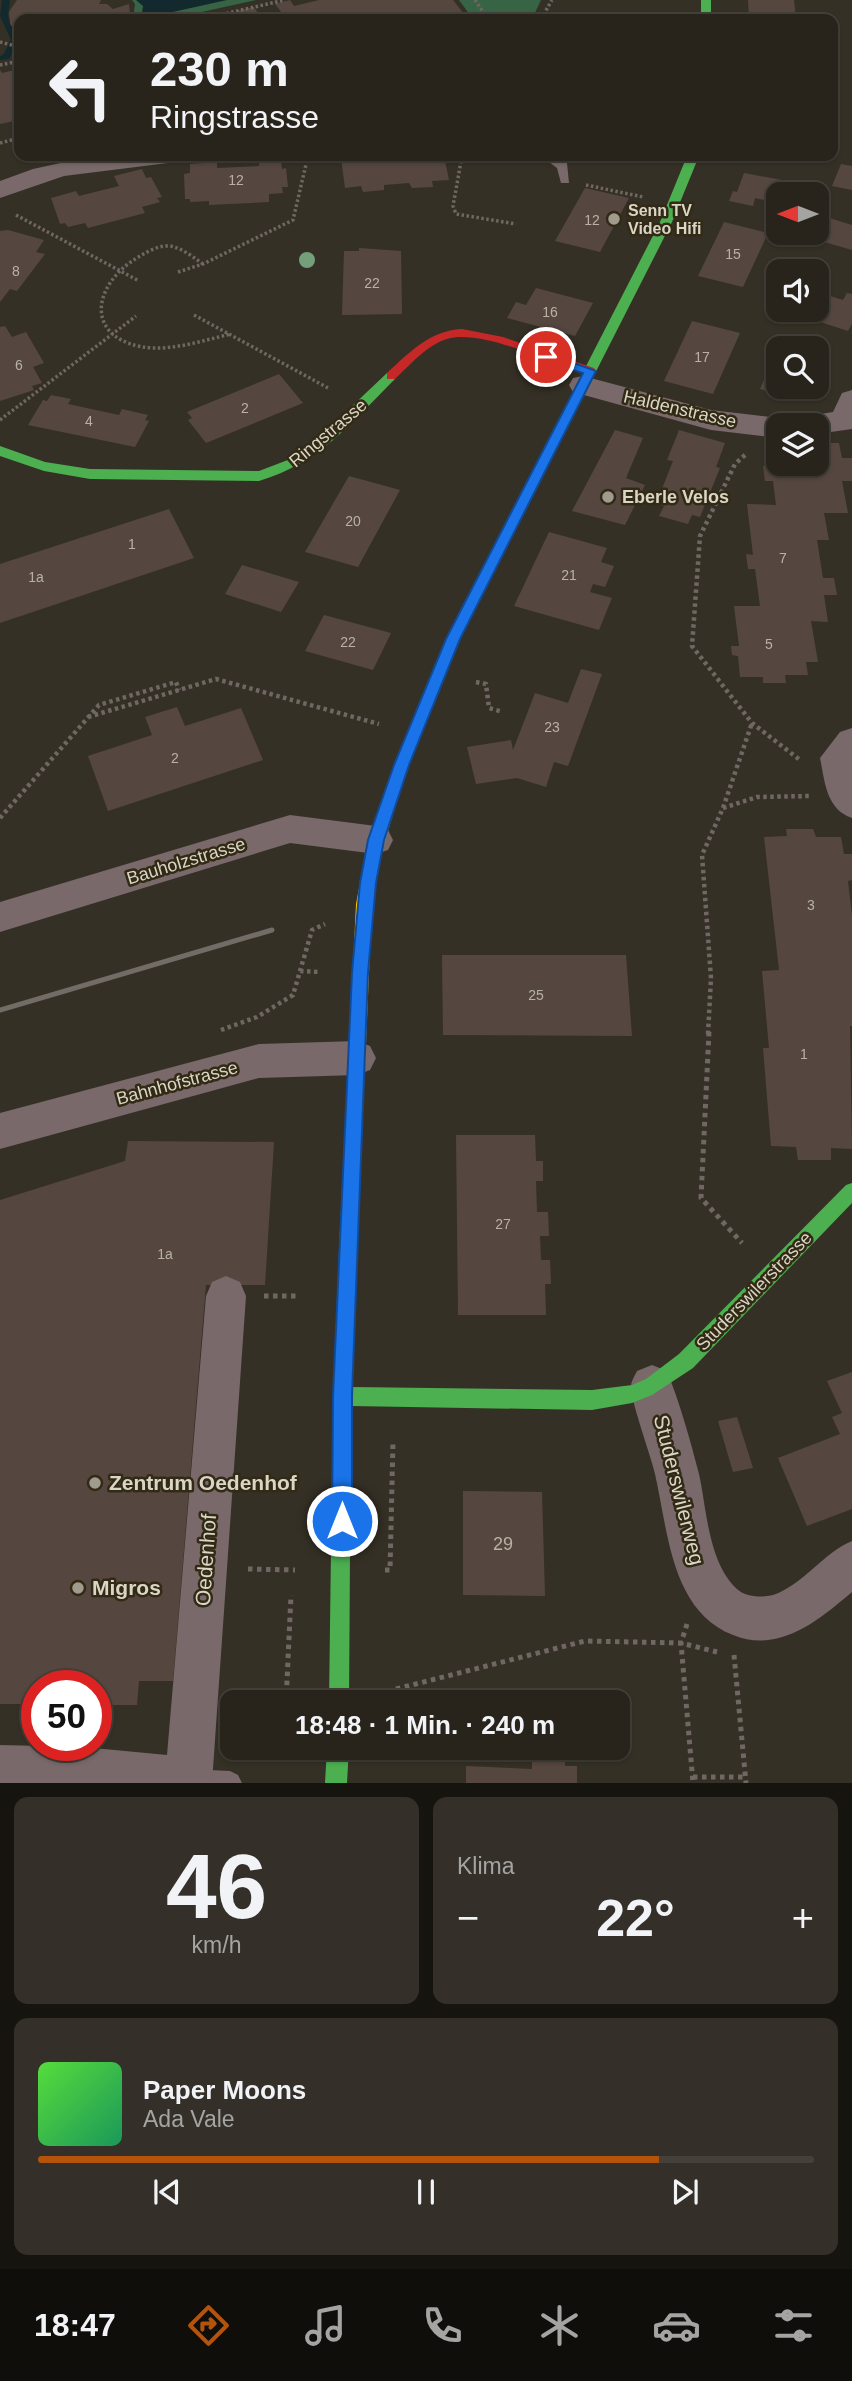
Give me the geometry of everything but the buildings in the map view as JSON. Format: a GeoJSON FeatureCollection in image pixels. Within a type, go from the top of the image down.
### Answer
{"type":"FeatureCollection","features":[{"type":"Feature","properties":{"kind":"main road"},"geometry":{"type":"LineString","coordinates":[[339,1690],[342,1396],[364,904],[376,840],[401,765],[453,639],[666,222],[691,161]]}},
{"type":"Feature","properties":{"kind":"main road","name":"Ringstrasse"},"geometry":{"type":"LineString","coordinates":[[0,451],[39,466],[103,475],[228,480],[286,469],[361,407],[424,348],[446,334],[459,332],[501,341],[586,378]]}},
{"type":"Feature","properties":{"kind":"main road","name":"Studerswilerstrasse"},"geometry":{"type":"LineString","coordinates":[[342,1396],[592,1400],[632,1394],[652,1386],[686,1361],[852,1191]]}},
{"type":"Feature","properties":{"kind":"main road"},"geometry":{"type":"LineString","coordinates":[[336,1783],[337,1760]]}},
{"type":"Feature","properties":{"kind":"street"},"geometry":{"type":"LineString","coordinates":[[0,190],[34,174],[96,161]]}},
{"type":"Feature","properties":{"kind":"street","name":"Haldenstrasse"},"geometry":{"type":"LineString","coordinates":[[586,378],[711,420],[766,426]]}},
{"type":"Feature","properties":{"kind":"street"},"geometry":{"type":"LineString","coordinates":[[829,423],[844,421],[852,400]]}},
{"type":"Feature","properties":{"kind":"street"},"geometry":{"type":"LineString","coordinates":[[848,799],[837,758],[852,741]]}},
{"type":"Feature","properties":{"kind":"street","name":"Bauholzstrasse"},"geometry":{"type":"LineString","coordinates":[[0,917],[290,829],[376,840]]}},
{"type":"Feature","properties":{"kind":"street","name":"Bahnhofstrasse"},"geometry":{"type":"LineString","coordinates":[[0,1131],[259,1061],[357,1058]]}},
{"type":"Feature","properties":{"kind":"street","name":"Oedenhof"},"geometry":{"type":"LineString","coordinates":[[202,1782],[226,1296]]}},
{"type":"Feature","properties":{"kind":"street","name":"Studerswilerweg"},"geometry":{"type":"LineString","coordinates":[[652,1386],[670,1445],[701,1577],[717,1602],[734,1613]]}},
{"type":"Feature","properties":{"kind":"street"},"geometry":{"type":"LineString","coordinates":[[734,1613],[759,1620],[779,1616],[852,1563]]}},
{"type":"Feature","properties":{"kind":"street"},"geometry":{"type":"LineString","coordinates":[[0,1769],[83,1771],[202,1782]]}},
{"type":"Feature","properties":{"kind":"lane"},"geometry":{"type":"LineString","coordinates":[[555,161],[563,166],[565,180]]}},
{"type":"Feature","properties":{"kind":"path"},"geometry":{"type":"LineString","coordinates":[[219,14],[261,2],[285,0]]}},
{"type":"Feature","properties":{"kind":"path"},"geometry":{"type":"LineString","coordinates":[[178,272],[203,264],[293,220],[307,161]]}},
{"type":"Feature","properties":{"kind":"path"},"geometry":{"type":"LineString","coordinates":[[461,161],[453,206],[456,214],[516,224]]}},
{"type":"Feature","properties":{"kind":"path"},"geometry":{"type":"LineString","coordinates":[[565,180],[654,200]]}},
{"type":"Feature","properties":{"kind":"path"},"geometry":{"type":"LineString","coordinates":[[12,212],[139,281]]}},
{"type":"Feature","properties":{"kind":"path"},"geometry":{"type":"LineString","coordinates":[[203,264],[181,250],[166,246],[117,271],[98,296],[103,319],[130,343],[163,347],[231,334]]}},
{"type":"Feature","properties":{"kind":"path"},"geometry":{"type":"LineString","coordinates":[[0,420],[136,316]]}},
{"type":"Feature","properties":{"kind":"path"},"geometry":{"type":"LineString","coordinates":[[194,316],[361,407]]}},
{"type":"Feature","properties":{"kind":"path"},"geometry":{"type":"LineString","coordinates":[[752,450],[735,464],[700,536],[692,646],[752,723],[848,799]]}},
{"type":"Feature","properties":{"kind":"path"},"geometry":{"type":"LineString","coordinates":[[464,678],[485,684],[489,708],[503,712]]}},
{"type":"Feature","properties":{"kind":"path"},"geometry":{"type":"LineString","coordinates":[[88,717],[216,679],[390,727]]}},
{"type":"Feature","properties":{"kind":"path"},"geometry":{"type":"LineString","coordinates":[[0,818],[99,705],[176,682],[179,690]]}},
{"type":"Feature","properties":{"kind":"path"},"geometry":{"type":"LineString","coordinates":[[752,723],[723,808],[702,855],[711,978],[701,1198],[771,1275]]}},
{"type":"Feature","properties":{"kind":"path"},"geometry":{"type":"LineString","coordinates":[[723,808],[757,797],[848,799]]}},
{"type":"Feature","properties":{"kind":"path"},"geometry":{"type":"LineString","coordinates":[[300,971],[312,930]]}},
{"type":"Feature","properties":{"kind":"path"},"geometry":{"type":"LineString","coordinates":[[390,1570],[394,1397]]}},
{"type":"Feature","properties":{"kind":"path"},"geometry":{"type":"LineString","coordinates":[[287,1690],[293,1570]]}},
{"type":"Feature","properties":{"kind":"path"},"geometry":{"type":"LineString","coordinates":[[701,1577],[681,1643],[693,1780],[746,1780],[734,1657],[734,1613]]}},
{"type":"Feature","properties":{"kind":"path"},"geometry":{"type":"LineString","coordinates":[[396,1689],[584,1641],[681,1643],[734,1657]]}},
{"type":"Feature","properties":{"kind":"green space"},"geometry":{"type":"Polygon","coordinates":[[[132,0],[256,0],[193,14],[134,14],[135,4],[132,0]]]}},
{"type":"Feature","properties":{"kind":"green space"},"geometry":{"type":"Polygon","coordinates":[[[459,0],[541,0],[534,14],[469,14],[459,0]]]}},
{"type":"Feature","properties":{"kind":"water"},"geometry":{"type":"Polygon","coordinates":[[[136,0],[227,0],[164,14],[142,14],[143,6],[136,0]]]}},
{"type":"Feature","properties":{"kind":"waterway"},"geometry":{"type":"LineString","coordinates":[[6,0],[4,16],[14,38]]}},
{"type":"Feature","properties":{"kind":"waterway"},"geometry":{"type":"LineString","coordinates":[[0,58],[6,57],[14,42]]}},
{"type":"Feature","properties":{"kind":"railway"},"geometry":{"type":"LineString","coordinates":[[0,1010],[272,930]]}},
{"type":"Feature","properties":{"kind":"traffic: fast"},"geometry":{"type":"LineString","coordinates":[[706,0],[706,14]]}},
{"type":"Feature","properties":{"kind":"traffic: fast"},"geometry":{"type":"LineString","coordinates":[[374,851],[401,765],[453,639],[666,222],[691,161]]}},
{"type":"Feature","properties":{"kind":"traffic: fast"},"geometry":{"type":"LineString","coordinates":[[0,451],[44,466],[90,474],[259,476],[279,470],[315,449],[391,376]]}},
{"type":"Feature","properties":{"kind":"traffic: fast"},"geometry":{"type":"LineString","coordinates":[[342,1396],[592,1400],[632,1394],[652,1386],[686,1361],[852,1191]]}},
{"type":"Feature","properties":{"kind":"traffic: fast"},"geometry":{"type":"LineString","coordinates":[[339,1690],[342,1396],[348,1250]]}},
{"type":"Feature","properties":{"kind":"traffic: fast"},"geometry":{"type":"LineString","coordinates":[[336,1783],[337,1760]]}},
{"type":"Feature","properties":{"kind":"traffic: slow"},"geometry":{"type":"LineString","coordinates":[[348,1250],[364,904],[374,851]]}},
{"type":"Feature","properties":{"kind":"traffic: jam"},"geometry":{"type":"LineString","coordinates":[[391,376],[432,341],[448,334],[462,333],[519,346],[590,371]]}},
{"type":"Feature","properties":{"kind":"place","name":"Senn TV Video Hifi"},"geometry":{"type":"Point","coordinates":[614,219]}},
{"type":"Feature","properties":{"kind":"place","name":"Eberle Velos"},"geometry":{"type":"Point","coordinates":[608,497]}},
{"type":"Feature","properties":{"kind":"place","name":"Zentrum Oedenhof"},"geometry":{"type":"Point","coordinates":[95,1483]}},
{"type":"Feature","properties":{"kind":"place","name":"Migros"},"geometry":{"type":"Point","coordinates":[78,1588]}},
{"type":"Feature","properties":{"kind":"route"},"geometry":{"type":"LineString","coordinates":[[342,1521],[342,1396],[364,904],[376,840],[401,765],[453,639],[590,371],[546,357]]}}]}
